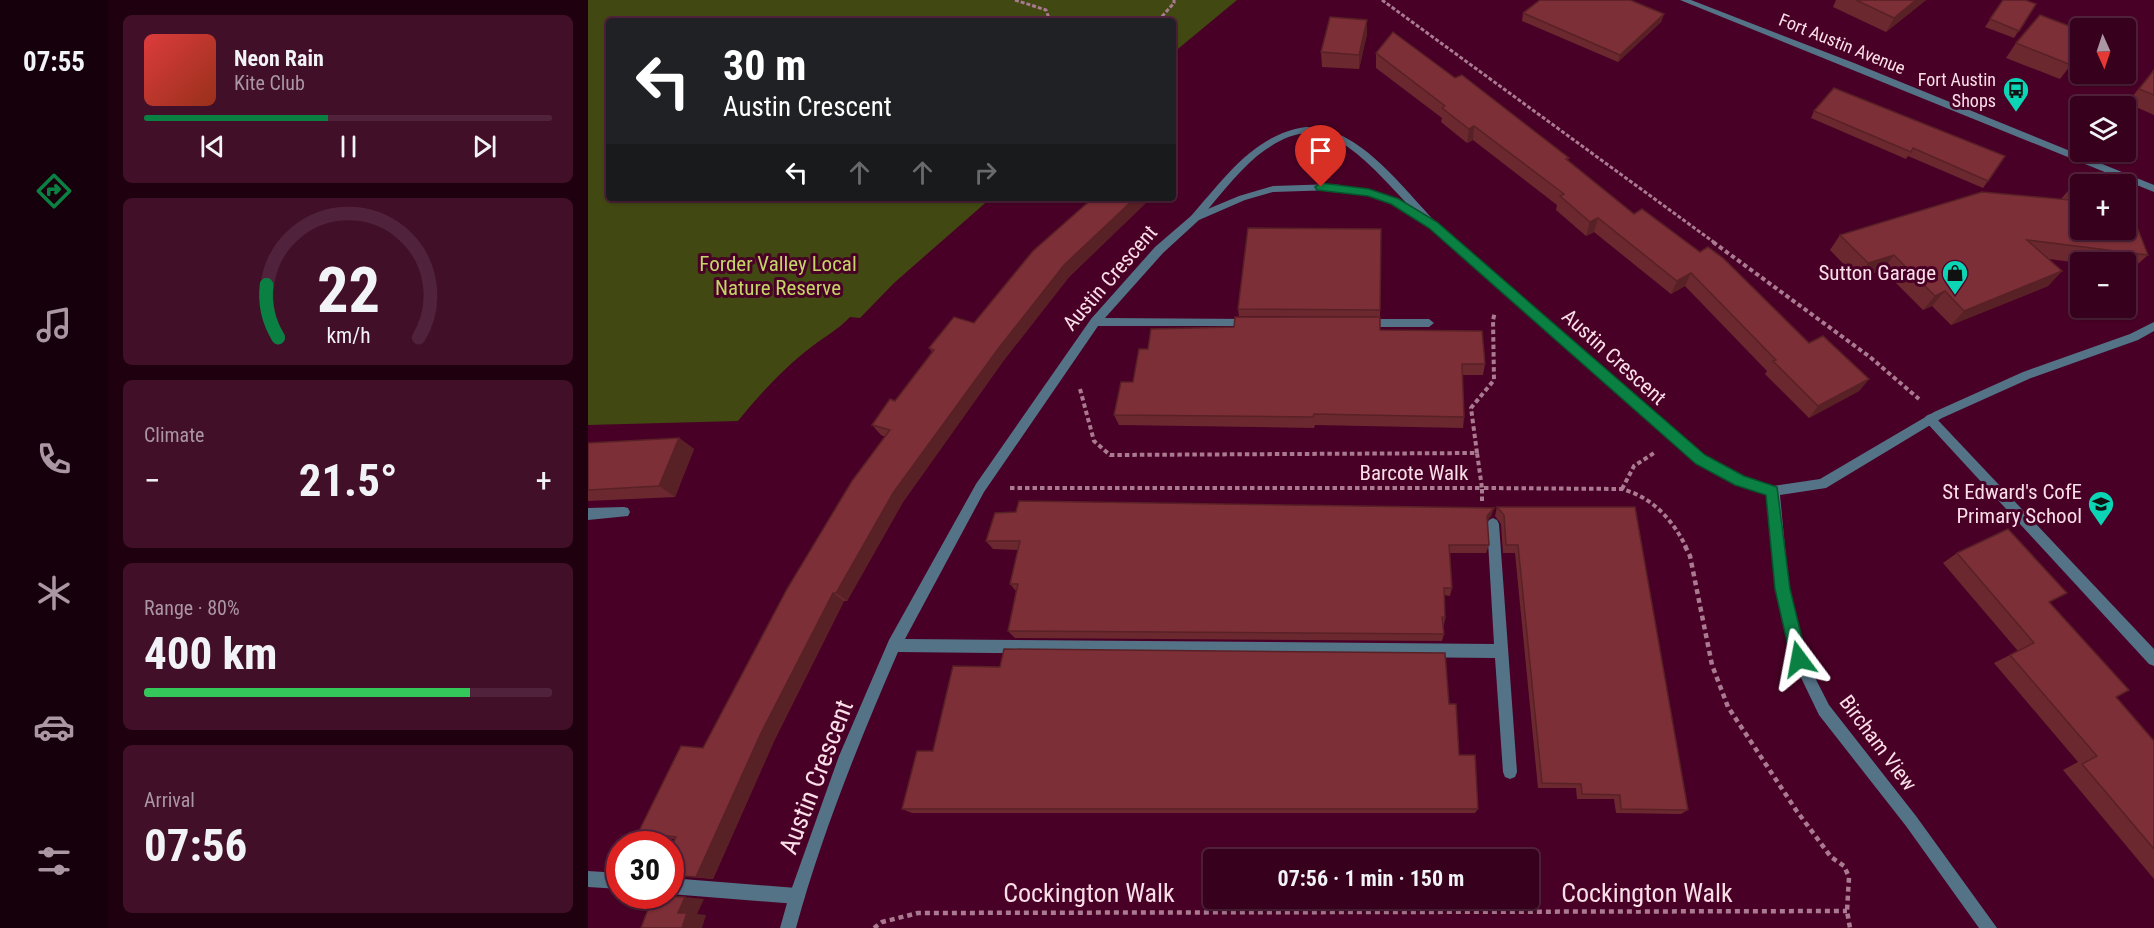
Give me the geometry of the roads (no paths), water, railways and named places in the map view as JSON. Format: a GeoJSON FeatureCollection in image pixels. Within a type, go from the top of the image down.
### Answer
{"type":"FeatureCollection","features":[{"type":"Feature","properties":{"kind":"street","name":"Fort Austin Avenue"},"geometry":{"type":"LineString","coordinates":[[1684,0],[1851,65],[2154,189]]}},
{"type":"Feature","properties":{"kind":"street"},"geometry":{"type":"LineString","coordinates":[[1195,218],[1260,149],[1282,134],[1306,129],[1335,135],[1355,149],[1433,225]]}},
{"type":"Feature","properties":{"kind":"street","name":"Austin Crescent"},"geometry":{"type":"LineString","coordinates":[[788,928],[846,756],[894,645],[980,488],[1095,322],[1159,250],[1195,218],[1242,198],[1274,189],[1317,187],[1369,193],[1395,201],[1433,225],[1700,460],[1740,481],[1773,491],[1822,484],[1934,417],[2027,375],[2134,337],[2154,326]]}},
{"type":"Feature","properties":{"kind":"street"},"geometry":{"type":"LineString","coordinates":[[1095,322],[1262,323]]}},
{"type":"Feature","properties":{"kind":"street"},"geometry":{"type":"LineString","coordinates":[[1358,323],[1429,323]]}},
{"type":"Feature","properties":{"kind":"street"},"geometry":{"type":"LineString","coordinates":[[1934,417],[2154,659]]}},
{"type":"Feature","properties":{"kind":"street","name":"Bircham View"},"geometry":{"type":"LineString","coordinates":[[1773,491],[1782,589],[1799,659],[1824,710],[1911,821],[1989,928]]}},
{"type":"Feature","properties":{"kind":"street"},"geometry":{"type":"LineString","coordinates":[[588,514],[624,512]]}},
{"type":"Feature","properties":{"kind":"street"},"geometry":{"type":"LineString","coordinates":[[1493,524],[1510,772]]}},
{"type":"Feature","properties":{"kind":"street"},"geometry":{"type":"LineString","coordinates":[[894,645],[1500,651]]}},
{"type":"Feature","properties":{"kind":"street"},"geometry":{"type":"LineString","coordinates":[[588,879],[606,880]]}},
{"type":"Feature","properties":{"kind":"street"},"geometry":{"type":"LineString","coordinates":[[684,887],[797,896]]}},
{"type":"Feature","properties":{"kind":"place","name":"Fort Austin Shops"},"geometry":{"type":"Point","coordinates":[2016,113]}},
{"type":"Feature","properties":{"kind":"place","name":"Sutton Garage"},"geometry":{"type":"Point","coordinates":[1955,296]}},
{"type":"Feature","properties":{"kind":"place","name":"St Edward's CofE Primary School"},"geometry":{"type":"Point","coordinates":[2101,527]}},
{"type":"Feature","properties":{"kind":"park label","name":"Forder Valley Local Nature Reserve"},"geometry":{"type":"Point","coordinates":[778,276]}}]}
